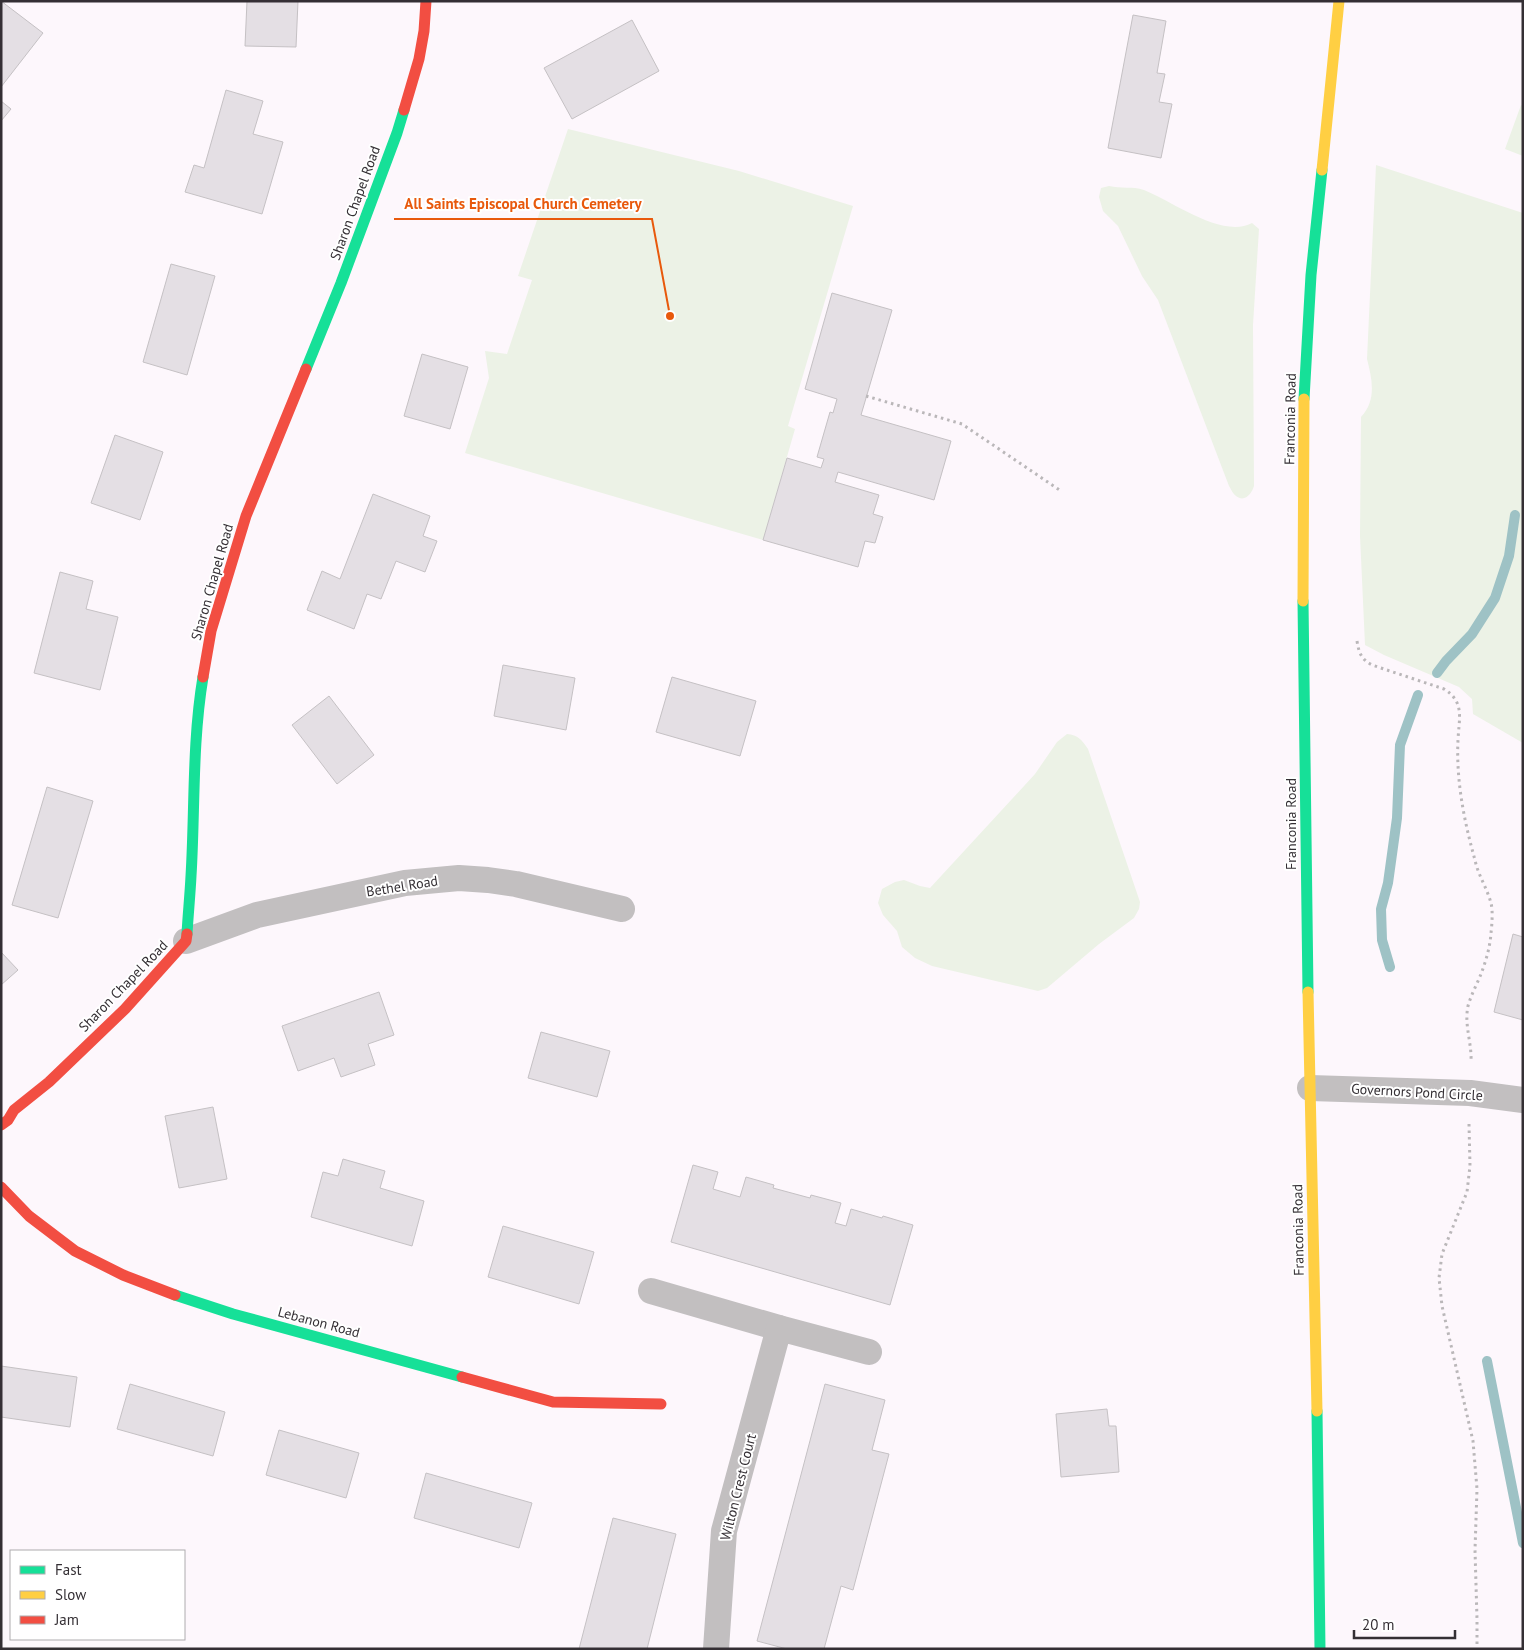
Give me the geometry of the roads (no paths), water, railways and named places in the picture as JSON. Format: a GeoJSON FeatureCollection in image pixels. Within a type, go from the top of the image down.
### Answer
{"type":"FeatureCollection","features":[{"type":"Feature","properties":{"kind":"street","name":"Sharon Chapel Road"},"geometry":{"type":"LineString","coordinates":[[1,1125],[8,1120],[14,1110],[49,1082],[124,1009],[186,942],[192,876],[193,796],[200,702],[211,631],[246,516],[341,283],[397,133],[419,59],[424,31],[426,1]]}},
{"type":"Feature","properties":{"kind":"street","name":"Franconia Road"},"geometry":{"type":"LineString","coordinates":[[1320,1649],[1303,639],[1304,403],[1311,275],[1339,1]]}},
{"type":"Feature","properties":{"kind":"street","name":"Bethel Road"},"geometry":{"type":"LineString","coordinates":[[186,942],[257,914],[404,883],[460,878],[516,884],[622,909]]}},
{"type":"Feature","properties":{"kind":"street","name":"Governors Pond Circle"},"geometry":{"type":"LineString","coordinates":[[1310,1088],[1470,1093],[1523,1100]]}},
{"type":"Feature","properties":{"kind":"street","name":"Lebanon Road"},"geometry":{"type":"LineString","coordinates":[[1,1187],[29,1216],[75,1251],[123,1275],[196,1302],[233,1314],[553,1402],[661,1404]]}},
{"type":"Feature","properties":{"kind":"street"},"geometry":{"type":"LineString","coordinates":[[651,1291],[869,1352]]}},
{"type":"Feature","properties":{"kind":"street","name":"Wilton Crest Court"},"geometry":{"type":"LineString","coordinates":[[716,1649],[724,1531],[778,1328]]}},
{"type":"Feature","properties":{"kind":"waterway"},"geometry":{"type":"LineString","coordinates":[[1437,673],[1472,634],[1495,598],[1509,556],[1515,515]]}},
{"type":"Feature","properties":{"kind":"waterway"},"geometry":{"type":"LineString","coordinates":[[1390,967],[1382,940],[1381,909],[1388,883],[1397,818],[1400,745],[1418,695]]}},
{"type":"Feature","properties":{"kind":"waterway"},"geometry":{"type":"LineString","coordinates":[[1487,1361],[1523,1543]]}},
{"type":"Feature","properties":{"kind":"place","name":"All Saints Episcopal Church Cemetery"},"geometry":{"type":"Point","coordinates":[670,316]}}]}
